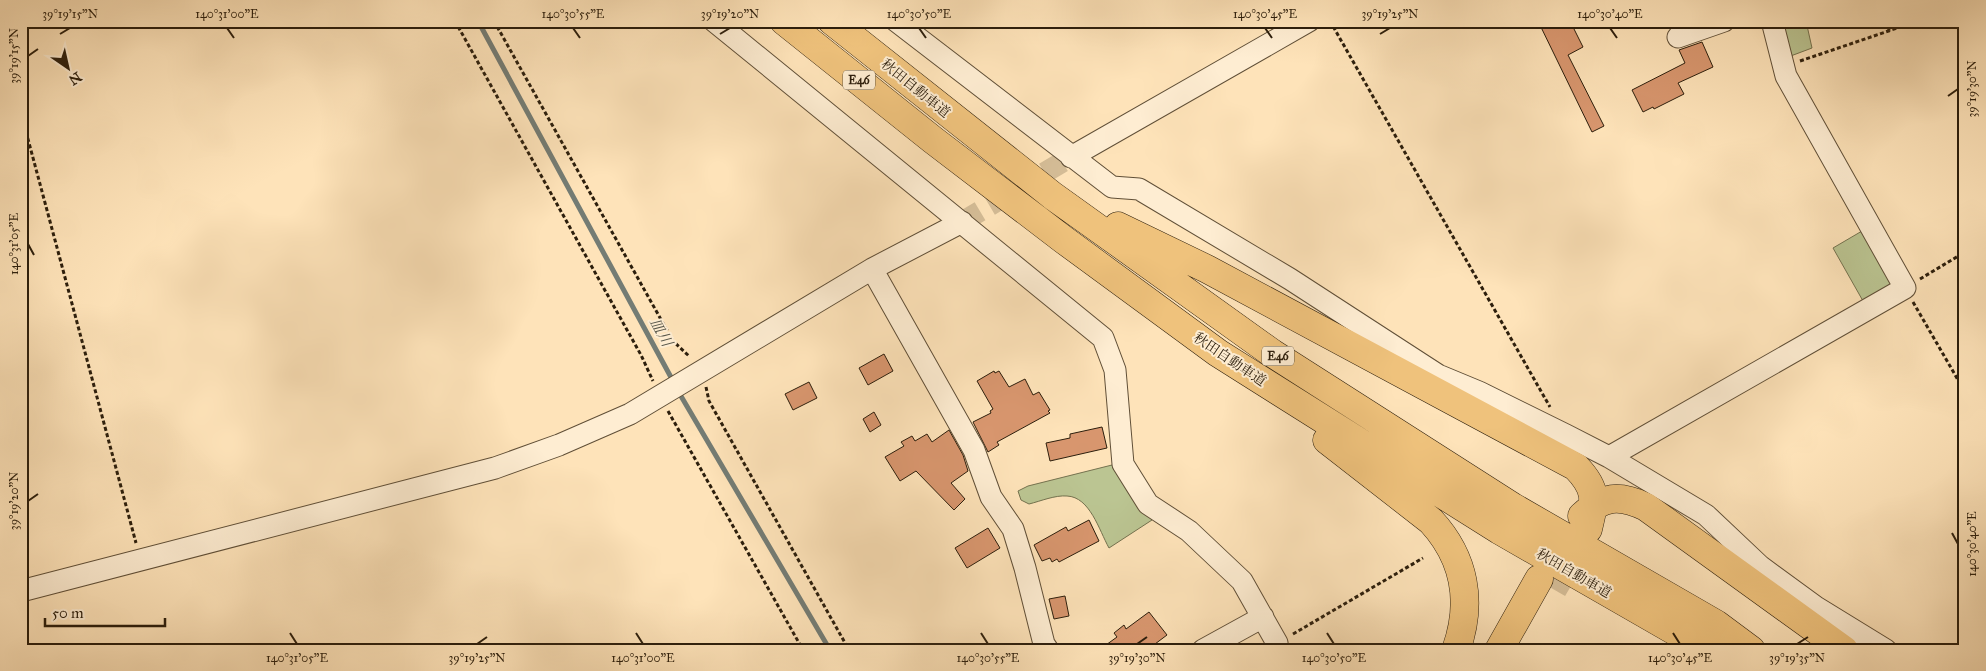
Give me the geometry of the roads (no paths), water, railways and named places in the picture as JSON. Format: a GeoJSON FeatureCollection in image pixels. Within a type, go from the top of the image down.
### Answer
{"type":"FeatureCollection","features":[{"type":"Feature","properties":{"kind":"highway","name":"秋田自動車道"},"geometry":{"type":"LineString","coordinates":[[784,21],[971,169],[1218,353],[1499,530],[1708,650]]}},
{"type":"Feature","properties":{"kind":"highway","name":"秋田自動車道"},"geometry":{"type":"LineString","coordinates":[[832,21],[1053,196],[1272,352],[1513,508],[1716,624],[1751,650]]}},
{"type":"Feature","properties":{"kind":"highway"},"geometry":{"type":"LineString","coordinates":[[1053,196],[1207,269],[1576,467],[1588,479],[1592,490],[1586,519],[1613,498],[1630,500],[1646,507],[1844,650]]}},
{"type":"Feature","properties":{"kind":"highway"},"geometry":{"type":"LineString","coordinates":[[1218,353],[1431,521],[1444,535],[1454,552],[1462,573],[1464,596],[1463,620],[1456,650]]}},
{"type":"Feature","properties":{"kind":"highway"},"geometry":{"type":"LineString","coordinates":[[1499,650],[1546,584],[1516,650]]}},
{"type":"Feature","properties":{"kind":"street"},"geometry":{"type":"LineString","coordinates":[[714,21],[1103,338],[1115,370],[1123,464],[1148,504],[1189,531],[1242,582],[1278,646]]}},
{"type":"Feature","properties":{"kind":"street"},"geometry":{"type":"LineString","coordinates":[[896,21],[1112,187],[1139,189],[1290,279],[1438,375],[1479,392],[1609,457],[1706,515],[1760,566],[1816,607],[1886,650]]}},
{"type":"Feature","properties":{"kind":"street"},"geometry":{"type":"LineString","coordinates":[[1072,157],[1309,21]]}},
{"type":"Feature","properties":{"kind":"street"},"geometry":{"type":"LineString","coordinates":[[1678,37],[1724,21]]}},
{"type":"Feature","properties":{"kind":"street"},"geometry":{"type":"LineString","coordinates":[[1609,457],[1905,288],[1790,85],[1772,21]]}},
{"type":"Feature","properties":{"kind":"street"},"geometry":{"type":"LineString","coordinates":[[21,591],[495,468],[577,437],[630,414],[872,269],[962,222]]}},
{"type":"Feature","properties":{"kind":"street"},"geometry":{"type":"LineString","coordinates":[[872,269],[974,450],[990,497],[1013,529],[1044,644],[1048,650]]}},
{"type":"Feature","properties":{"kind":"street"},"geometry":{"type":"LineString","coordinates":[[1203,650],[1263,617]]}},
{"type":"Feature","properties":{"kind":"waterway","name":"皿川"},"geometry":{"type":"LineString","coordinates":[[478,21],[673,381]]}},
{"type":"Feature","properties":{"kind":"waterway","name":"皿川"},"geometry":{"type":"LineString","coordinates":[[678,391],[830,650]]}},
{"type":"Feature","properties":{"kind":"tunnel"},"geometry":{"type":"LineString","coordinates":[[962,222],[1071,157]]}},
{"type":"Feature","properties":{"kind":"tunnel"},"geometry":{"type":"LineString","coordinates":[[1553,589],[1577,548]]}}]}
